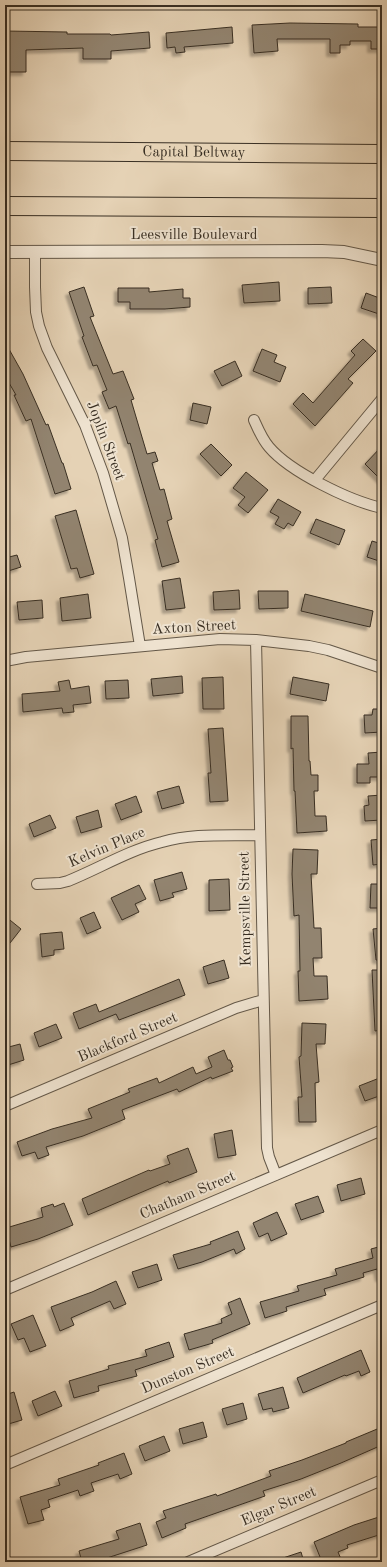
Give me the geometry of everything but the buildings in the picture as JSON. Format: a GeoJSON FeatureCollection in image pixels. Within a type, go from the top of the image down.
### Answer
{"type":"FeatureCollection","features":[{"type":"Feature","properties":{"kind":"highway","name":"Capital Beltway"},"geometry":{"type":"LineString","coordinates":[[5,151],[382,154]]}},
{"type":"Feature","properties":{"kind":"highway"},"geometry":{"type":"LineString","coordinates":[[5,206],[382,208]]}},
{"type":"Feature","properties":{"kind":"street","name":"Leesville Boulevard"},"geometry":{"type":"LineString","coordinates":[[5,252],[322,251],[344,252],[382,260]]}},
{"type":"Feature","properties":{"kind":"street","name":"Joplin Street"},"geometry":{"type":"LineString","coordinates":[[35,252],[36,312],[39,326],[47,348],[85,425],[103,473],[122,538],[140,646]]}},
{"type":"Feature","properties":{"kind":"street"},"geometry":{"type":"LineString","coordinates":[[315,480],[382,399]]}},
{"type":"Feature","properties":{"kind":"street"},"geometry":{"type":"LineString","coordinates":[[254,420],[270,448],[289,465],[349,497],[382,508]]}},
{"type":"Feature","properties":{"kind":"street","name":"Axton Street"},"geometry":{"type":"LineString","coordinates":[[5,661],[26,657],[220,639],[256,640],[309,646],[335,652],[382,668]]}},
{"type":"Feature","properties":{"kind":"street","name":"Kempsville Street"},"geometry":{"type":"LineString","coordinates":[[256,640],[267,1148],[276,1175]]}},
{"type":"Feature","properties":{"kind":"street","name":"Kelvin Place"},"geometry":{"type":"LineString","coordinates":[[37,884],[60,883],[68,881],[128,853],[146,846],[177,838],[194,836],[260,835]]}},
{"type":"Feature","properties":{"kind":"street","name":"Blackford Street"},"geometry":{"type":"LineString","coordinates":[[5,1106],[236,1008],[263,1000]]}},
{"type":"Feature","properties":{"kind":"street","name":"Chatham Street"},"geometry":{"type":"LineString","coordinates":[[5,1290],[382,1130]]}},
{"type":"Feature","properties":{"kind":"street","name":"Dunston Street"},"geometry":{"type":"LineString","coordinates":[[5,1465],[382,1305]]}},
{"type":"Feature","properties":{"kind":"street","name":"Elgar Street"},"geometry":{"type":"LineString","coordinates":[[188,1562],[382,1480]]}}]}
